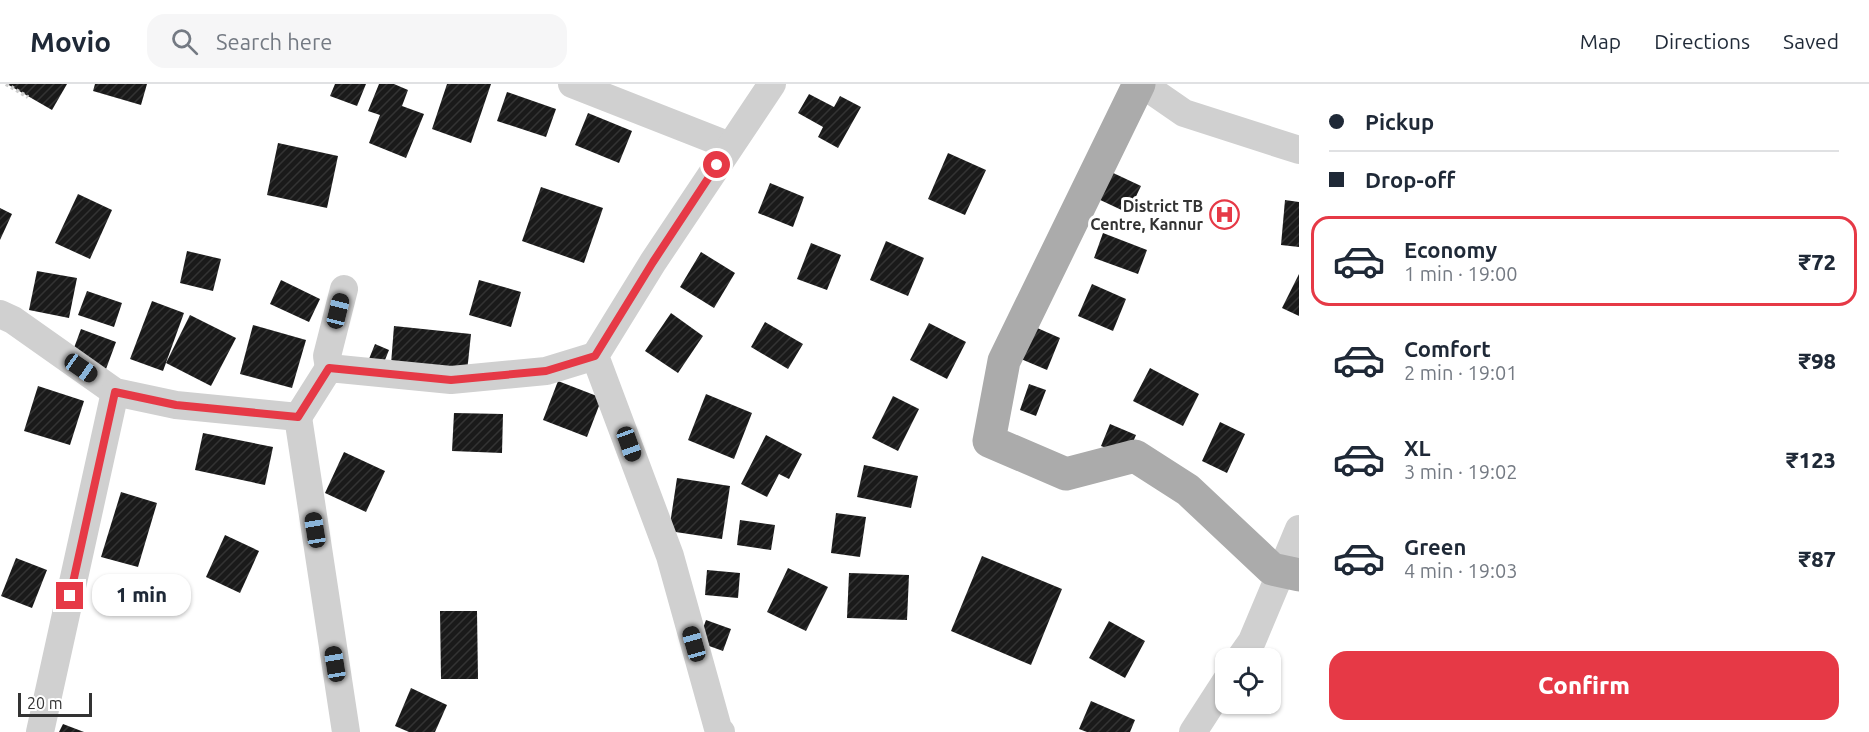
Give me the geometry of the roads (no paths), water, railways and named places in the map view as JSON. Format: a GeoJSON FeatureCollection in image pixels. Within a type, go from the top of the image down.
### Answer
{"type":"FeatureCollection","features":[{"type":"Feature","properties":{"kind":"main road"},"geometry":{"type":"LineString","coordinates":[[1141,84],[1004,361],[989,441],[1066,474],[1135,456],[1188,490],[1272,569],[1290,573]]}},
{"type":"Feature","properties":{"kind":"street"},"geometry":{"type":"LineString","coordinates":[[572,84],[730,146]]}},
{"type":"Feature","properties":{"kind":"street"},"geometry":{"type":"LineString","coordinates":[[329,368],[451,380],[546,371],[595,356],[653,262],[772,84]]}},
{"type":"Feature","properties":{"kind":"street"},"geometry":{"type":"LineString","coordinates":[[1141,84],[1184,113],[1299,150]]}},
{"type":"Feature","properties":{"kind":"street"},"geometry":{"type":"LineString","coordinates":[[344,289],[327,356],[329,368],[298,417],[346,732]]}},
{"type":"Feature","properties":{"kind":"street"},"geometry":{"type":"LineString","coordinates":[[0,314],[13,320],[115,392],[176,405],[298,417]]}},
{"type":"Feature","properties":{"kind":"street"},"geometry":{"type":"LineString","coordinates":[[595,356],[670,556],[719,732]]}},
{"type":"Feature","properties":{"kind":"street"},"geometry":{"type":"LineString","coordinates":[[40,732],[115,392]]}},
{"type":"Feature","properties":{"kind":"street"},"geometry":{"type":"LineString","coordinates":[[1247,648],[1290,573],[1299,530]]}},
{"type":"Feature","properties":{"kind":"street"},"geometry":{"type":"LineString","coordinates":[[1193,732],[1215,698]]}},
{"type":"Feature","properties":{"kind":"place","name":"District TB Centre, Kannur"},"geometry":{"type":"Point","coordinates":[1224,215]}}]}
